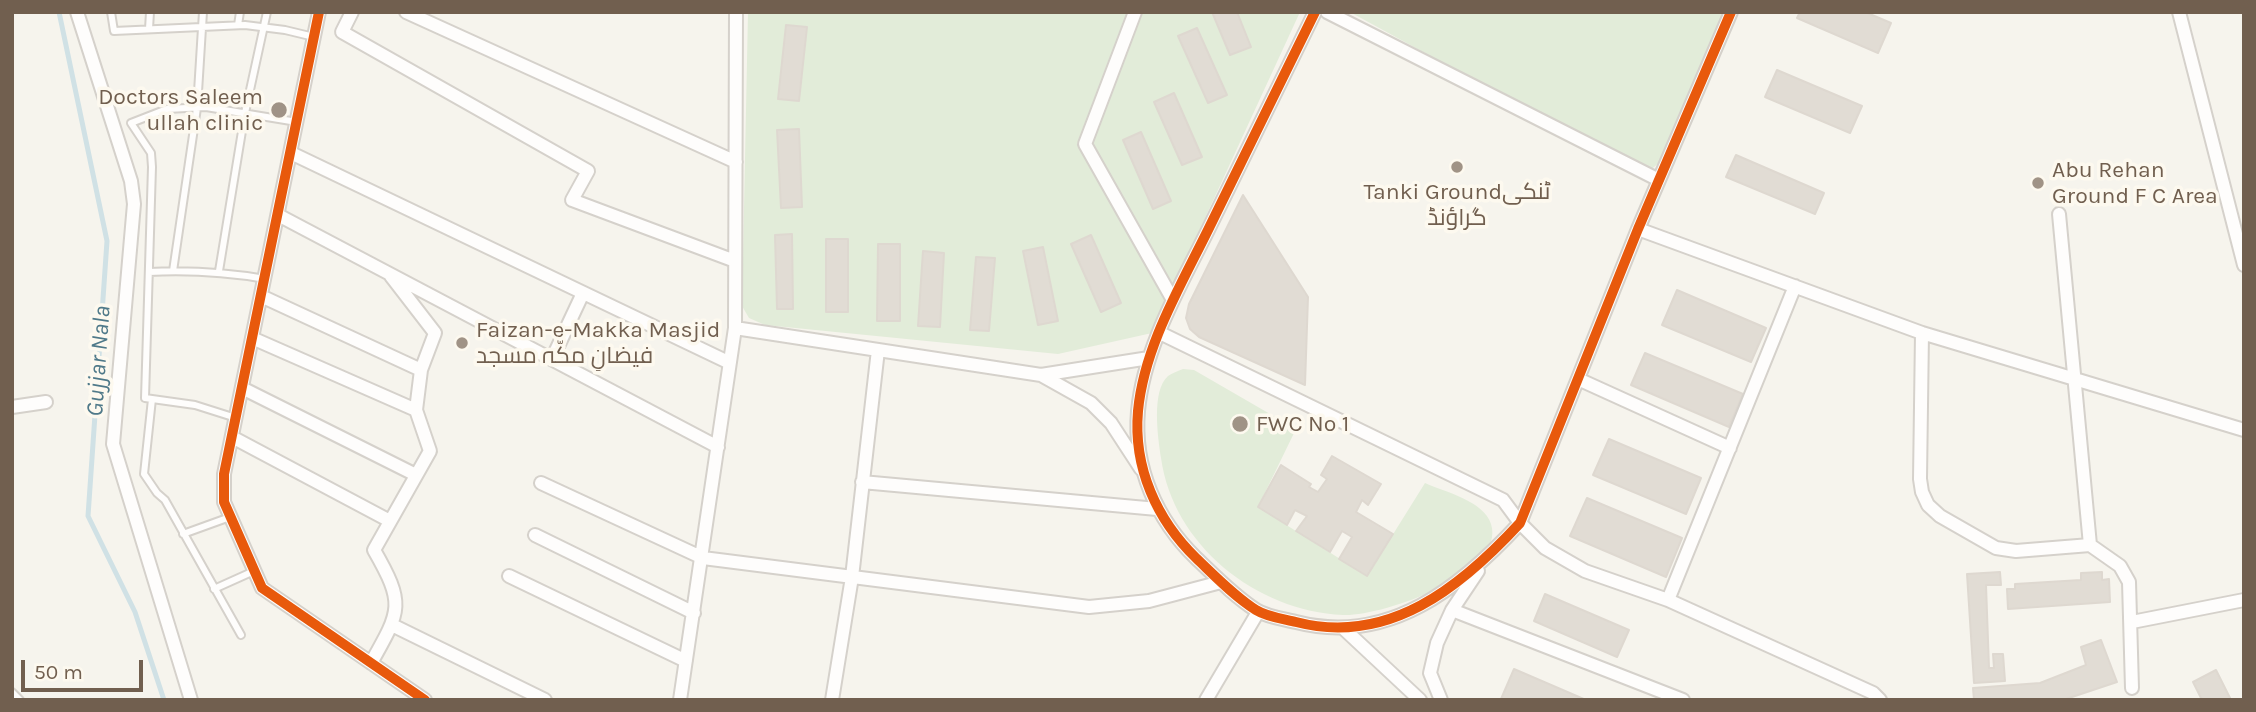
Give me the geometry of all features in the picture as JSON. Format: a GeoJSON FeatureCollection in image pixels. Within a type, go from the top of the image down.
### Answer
{"type":"FeatureCollection","features":[{"type":"Feature","properties":{"kind":"street"},"geometry":{"type":"LineString","coordinates":[[77,12],[131,181],[134,204],[113,444],[191,700]]}},
{"type":"Feature","properties":{"kind":"street"},"geometry":{"type":"LineString","coordinates":[[319,12],[224,474],[224,502],[262,588],[425,700]]}},
{"type":"Feature","properties":{"kind":"street"},"geometry":{"type":"LineString","coordinates":[[352,12],[342,32],[588,171],[572,200],[735,261]]}},
{"type":"Feature","properties":{"kind":"street"},"geometry":{"type":"LineString","coordinates":[[406,12],[736,162]]}},
{"type":"Feature","properties":{"kind":"street"},"geometry":{"type":"LineString","coordinates":[[680,700],[735,328],[736,12]]}},
{"type":"Feature","properties":{"kind":"street"},"geometry":{"type":"LineString","coordinates":[[1135,12],[1085,144],[1173,300]]}},
{"type":"Feature","properties":{"kind":"street"},"geometry":{"type":"LineString","coordinates":[[1315,12],[1173,300],[1149,358],[1138,411],[1138,447],[1145,475],[1157,509],[1177,540],[1221,582],[1258,612],[1307,625],[1343,628],[1395,618],[1440,596],[1485,561]]}},
{"type":"Feature","properties":{"kind":"street"},"geometry":{"type":"LineString","coordinates":[[1327,12],[1659,180]]}},
{"type":"Feature","properties":{"kind":"street"},"geometry":{"type":"LineString","coordinates":[[1442,699],[1430,673],[1437,643],[1452,610],[1485,561],[1520,523],[1638,229],[1731,12]]}},
{"type":"Feature","properties":{"kind":"street"},"geometry":{"type":"LineString","coordinates":[[2179,12],[2244,265]]}},
{"type":"Feature","properties":{"kind":"street"},"geometry":{"type":"LineString","coordinates":[[291,153],[730,363]]}},
{"type":"Feature","properties":{"kind":"street"},"geometry":{"type":"LineString","coordinates":[[2059,214],[2090,545]]}},
{"type":"Feature","properties":{"kind":"street"},"geometry":{"type":"LineString","coordinates":[[278,215],[718,447]]}},
{"type":"Feature","properties":{"kind":"street"},"geometry":{"type":"LineString","coordinates":[[1638,229],[1922,332],[2244,430]]}},
{"type":"Feature","properties":{"kind":"street"},"geometry":{"type":"LineString","coordinates":[[371,663],[392,625],[397,598],[374,550],[430,450],[416,410],[421,370],[435,333],[389,274]]}},
{"type":"Feature","properties":{"kind":"street"},"geometry":{"type":"LineString","coordinates":[[1668,600],[1796,286]]}},
{"type":"Feature","properties":{"kind":"street"},"geometry":{"type":"LineString","coordinates":[[552,359],[583,293]]}},
{"type":"Feature","properties":{"kind":"street"},"geometry":{"type":"LineString","coordinates":[[261,296],[421,370]]}},
{"type":"Feature","properties":{"kind":"street"},"geometry":{"type":"LineString","coordinates":[[735,328],[1041,375],[1149,358]]}},
{"type":"Feature","properties":{"kind":"street"},"geometry":{"type":"LineString","coordinates":[[1922,332],[1920,479],[1928,505],[1954,527],[2006,551],[2090,545],[2120,566],[2129,582],[2132,688]]}},
{"type":"Feature","properties":{"kind":"street"},"geometry":{"type":"LineString","coordinates":[[1160,333],[1503,500],[1520,523],[1545,548],[1585,570],[1668,600],[1873,692],[1880,700]]}},
{"type":"Feature","properties":{"kind":"street"},"geometry":{"type":"LineString","coordinates":[[252,338],[416,410]]}},
{"type":"Feature","properties":{"kind":"street"},"geometry":{"type":"LineString","coordinates":[[832,700],[852,577],[878,350]]}},
{"type":"Feature","properties":{"kind":"street"},"geometry":{"type":"LineString","coordinates":[[1041,375],[1091,403],[1111,423],[1145,475]]}},
{"type":"Feature","properties":{"kind":"street"},"geometry":{"type":"LineString","coordinates":[[1578,379],[1730,449]]}},
{"type":"Feature","properties":{"kind":"street"},"geometry":{"type":"LineString","coordinates":[[242,388],[416,475]]}},
{"type":"Feature","properties":{"kind":"street"},"geometry":{"type":"LineString","coordinates":[[12,407],[46,402]]}},
{"type":"Feature","properties":{"kind":"street"},"geometry":{"type":"LineString","coordinates":[[232,437],[390,521]]}},
{"type":"Feature","properties":{"kind":"street"},"geometry":{"type":"LineString","coordinates":[[862,482],[1157,509]]}},
{"type":"Feature","properties":{"kind":"street"},"geometry":{"type":"LineString","coordinates":[[541,483],[702,558],[1088,607],[1149,601],[1221,582]]}},
{"type":"Feature","properties":{"kind":"street"},"geometry":{"type":"LineString","coordinates":[[535,535],[694,613]]}},
{"type":"Feature","properties":{"kind":"street"},"geometry":{"type":"LineString","coordinates":[[509,576],[686,661]]}},
{"type":"Feature","properties":{"kind":"street"},"geometry":{"type":"LineString","coordinates":[[2132,621],[2244,600]]}},
{"type":"Feature","properties":{"kind":"street"},"geometry":{"type":"LineString","coordinates":[[1452,610],[1683,700]]}},
{"type":"Feature","properties":{"kind":"street"},"geometry":{"type":"LineString","coordinates":[[1206,700],[1258,612]]}},
{"type":"Feature","properties":{"kind":"street"},"geometry":{"type":"LineString","coordinates":[[392,625],[545,700]]}},
{"type":"Feature","properties":{"kind":"street"},"geometry":{"type":"LineString","coordinates":[[1343,628],[1420,700]]}},
{"type":"Feature","properties":{"kind":"lane"},"geometry":{"type":"LineString","coordinates":[[111,12],[114,31],[238,25],[264,26],[314,37]]}},
{"type":"Feature","properties":{"kind":"lane"},"geometry":{"type":"LineString","coordinates":[[149,29],[150,12]]}},
{"type":"Feature","properties":{"kind":"lane"},"geometry":{"type":"LineString","coordinates":[[173,271],[197,108],[203,12]]}},
{"type":"Feature","properties":{"kind":"lane"},"geometry":{"type":"LineString","coordinates":[[238,25],[240,12]]}},
{"type":"Feature","properties":{"kind":"lane"},"geometry":{"type":"LineString","coordinates":[[219,271],[245,113],[267,12]]}},
{"type":"Feature","properties":{"kind":"lane"},"geometry":{"type":"LineString","coordinates":[[236,418],[195,405],[145,398],[151,153],[131,123],[167,109],[197,108],[297,121]]}},
{"type":"Feature","properties":{"kind":"lane"},"geometry":{"type":"LineString","coordinates":[[149,272],[219,271],[265,279]]}},
{"type":"Feature","properties":{"kind":"lane"},"geometry":{"type":"LineString","coordinates":[[152,399],[144,474],[165,500],[242,635]]}},
{"type":"Feature","properties":{"kind":"lane"},"geometry":{"type":"LineString","coordinates":[[183,534],[230,517]]}},
{"type":"Feature","properties":{"kind":"lane"},"geometry":{"type":"LineString","coordinates":[[214,589],[255,571]]}},
{"type":"Feature","properties":{"kind":"lane"},"geometry":{"type":"LineString","coordinates":[[12,692],[20,700]]}},
{"type":"Feature","properties":{"kind":"green space"},"geometry":{"type":"Polygon","coordinates":[[[748,12],[1300,12],[1152,333],[1058,354],[765,325],[749,318],[742,306],[748,12]]]}},
{"type":"Feature","properties":{"kind":"green space"},"geometry":{"type":"Polygon","coordinates":[[[1350,12],[1729,12],[1661,161],[1646,174],[1350,12]]]}},
{"type":"Feature","properties":{"kind":"green space"},"geometry":{"type":"Polygon","coordinates":[[[1183,369],[1194,370],[1296,429],[1258,507],[1367,576],[1425,483],[1463,498],[1481,509],[1491,524],[1491,542],[1480,560],[1437,589],[1384,609],[1361,614],[1311,611],[1250,587],[1224,568],[1201,545],[1182,519],[1169,490],[1157,427],[1159,392],[1168,376],[1183,369]]]}},
{"type":"Feature","properties":{"kind":"building"},"geometry":{"type":"Polygon","coordinates":[[[1212,12],[1237,12],[1251,47],[1230,55],[1212,12]]]}},
{"type":"Feature","properties":{"kind":"building"},"geometry":{"type":"Polygon","coordinates":[[[1800,12],[1865,12],[1891,23],[1878,53],[1797,18],[1800,12]]]}},
{"type":"Feature","properties":{"kind":"building"},"geometry":{"type":"Polygon","coordinates":[[[786,25],[807,27],[799,101],[778,99],[786,25]]]}},
{"type":"Feature","properties":{"kind":"building"},"geometry":{"type":"Polygon","coordinates":[[[1197,28],[1227,95],[1208,103],[1178,36],[1197,28]]]}},
{"type":"Feature","properties":{"kind":"building"},"geometry":{"type":"Polygon","coordinates":[[[1777,70],[1862,106],[1850,133],[1765,97],[1777,70]]]}},
{"type":"Feature","properties":{"kind":"building"},"geometry":{"type":"Polygon","coordinates":[[[1174,93],[1202,157],[1182,165],[1154,102],[1174,93]]]}},
{"type":"Feature","properties":{"kind":"building"},"geometry":{"type":"Polygon","coordinates":[[[799,129],[802,207],[781,208],[777,130],[799,129]]]}},
{"type":"Feature","properties":{"kind":"building"},"geometry":{"type":"Polygon","coordinates":[[[1141,132],[1171,201],[1153,209],[1123,140],[1141,132]]]}},
{"type":"Feature","properties":{"kind":"building"},"geometry":{"type":"Polygon","coordinates":[[[1736,155],[1824,193],[1815,214],[1726,177],[1736,155]]]}},
{"type":"Feature","properties":{"kind":"building"},"geometry":{"type":"Polygon","coordinates":[[[1243,195],[1308,297],[1305,385],[1199,337],[1190,329],[1186,318],[1189,304],[1243,195]]]}},
{"type":"Feature","properties":{"kind":"building"},"geometry":{"type":"Polygon","coordinates":[[[792,234],[793,309],[777,309],[775,235],[792,234]]]}},
{"type":"Feature","properties":{"kind":"building"},"geometry":{"type":"Polygon","coordinates":[[[1091,235],[1121,303],[1101,312],[1071,244],[1091,235]]]}},
{"type":"Feature","properties":{"kind":"building"},"geometry":{"type":"Polygon","coordinates":[[[826,239],[848,239],[848,312],[826,312],[826,239]]]}},
{"type":"Feature","properties":{"kind":"building"},"geometry":{"type":"Polygon","coordinates":[[[878,244],[900,244],[900,321],[877,321],[878,244]]]}},
{"type":"Feature","properties":{"kind":"building"},"geometry":{"type":"Polygon","coordinates":[[[1043,247],[1058,321],[1038,325],[1023,251],[1043,247]]]}},
{"type":"Feature","properties":{"kind":"building"},"geometry":{"type":"Polygon","coordinates":[[[923,251],[944,253],[940,327],[918,326],[923,251]]]}},
{"type":"Feature","properties":{"kind":"building"},"geometry":{"type":"Polygon","coordinates":[[[976,257],[995,258],[989,331],[970,330],[976,257]]]}},
{"type":"Feature","properties":{"kind":"building"},"geometry":{"type":"Polygon","coordinates":[[[1677,290],[1766,328],[1751,362],[1662,325],[1677,290]]]}},
{"type":"Feature","properties":{"kind":"building"},"geometry":{"type":"Polygon","coordinates":[[[1645,353],[1743,394],[1729,427],[1631,385],[1645,353]]]}},
{"type":"Feature","properties":{"kind":"building"},"geometry":{"type":"Polygon","coordinates":[[[1609,439],[1701,478],[1686,514],[1593,475],[1609,439]]]}},
{"type":"Feature","properties":{"kind":"building"},"geometry":{"type":"Polygon","coordinates":[[[1332,456],[1381,484],[1368,505],[1362,500],[1356,512],[1393,534],[1367,576],[1339,559],[1352,537],[1342,531],[1330,552],[1296,531],[1307,516],[1295,510],[1287,525],[1258,507],[1281,465],[1311,484],[1309,487],[1318,492],[1327,479],[1321,475],[1332,456]]]}},
{"type":"Feature","properties":{"kind":"building"},"geometry":{"type":"Polygon","coordinates":[[[1587,498],[1682,538],[1666,577],[1570,536],[1587,498]]]}},
{"type":"Feature","properties":{"kind":"building"},"geometry":{"type":"Polygon","coordinates":[[[2000,572],[2001,585],[1986,585],[1989,668],[1994,668],[1993,654],[2003,654],[2005,681],[1974,683],[1967,574],[2000,572]]]}},
{"type":"Feature","properties":{"kind":"building"},"geometry":{"type":"Polygon","coordinates":[[[2102,572],[2102,580],[2109,579],[2110,602],[2008,609],[2007,589],[2015,589],[2015,584],[2081,580],[2081,573],[2102,572]]]}},
{"type":"Feature","properties":{"kind":"building"},"geometry":{"type":"Polygon","coordinates":[[[1545,594],[1629,630],[1617,657],[1534,621],[1545,594]]]}},
{"type":"Feature","properties":{"kind":"building"},"geometry":{"type":"Polygon","coordinates":[[[2101,640],[2117,682],[2063,700],[1974,700],[1973,688],[2040,683],[2086,665],[2081,647],[2101,640]]]}},
{"type":"Feature","properties":{"kind":"building"},"geometry":{"type":"Polygon","coordinates":[[[1514,669],[1586,700],[1501,699],[1514,669]]]}},
{"type":"Feature","properties":{"kind":"building"},"geometry":{"type":"Polygon","coordinates":[[[2216,670],[2231,700],[2202,700],[2193,682],[2216,670]]]}},
{"type":"Feature","properties":{"kind":"waterway","name":"Gujjar Nala"},"geometry":{"type":"LineString","coordinates":[[59,12],[107,241],[88,516],[135,612],[164,700]]}},
{"type":"Feature","properties":{"kind":"cycle path"},"geometry":{"type":"LineString","coordinates":[[319,12],[224,474],[224,502],[262,588],[425,700]]}},
{"type":"Feature","properties":{"kind":"cycle path"},"geometry":{"type":"LineString","coordinates":[[1315,12],[1175,295],[1155,341],[1142,387],[1137,432],[1139,453],[1150,492],[1170,527],[1196,558],[1232,592],[1260,612],[1296,622],[1330,627],[1362,626],[1421,606],[1473,569],[1520,523],[1638,229],[1731,12]]}},
{"type":"Feature","properties":{"kind":"place","name":"Doctors Saleem ullah clinic"},"geometry":{"type":"Point","coordinates":[279,110]}},
{"type":"Feature","properties":{"kind":"place","name":"Tanki Groundٹنکی گراؤنڈ"},"geometry":{"type":"Point","coordinates":[1457,167]}},
{"type":"Feature","properties":{"kind":"place","name":"Abu Rehan Ground F C Area"},"geometry":{"type":"Point","coordinates":[2038,183]}},
{"type":"Feature","properties":{"kind":"place","name":"Faizan-e-Makka Masjid فیضانِ مکّہ مسجد"},"geometry":{"type":"Point","coordinates":[462,343]}},
{"type":"Feature","properties":{"kind":"place","name":"FWC No 1"},"geometry":{"type":"Point","coordinates":[1240,424]}}]}
